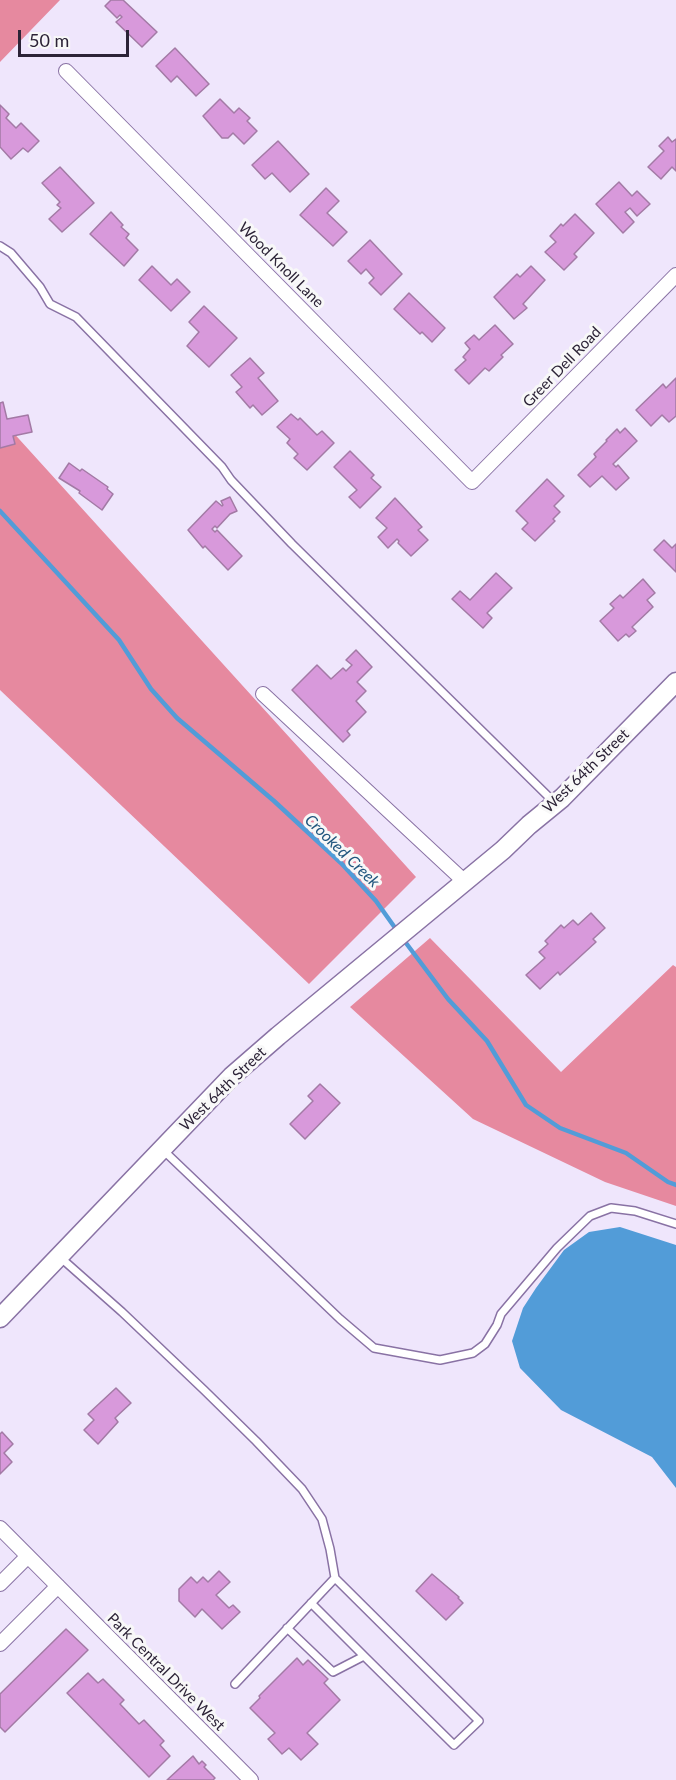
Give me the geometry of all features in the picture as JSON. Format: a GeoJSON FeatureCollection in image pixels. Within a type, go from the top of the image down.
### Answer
{"type":"FeatureCollection","features":[{"type":"Feature","properties":{"kind":"street","name":"Wood Knoll Lane"},"geometry":{"type":"LineString","coordinates":[[66,71],[472,482]]}},
{"type":"Feature","properties":{"kind":"street","name":"Greer Dell Road"},"geometry":{"type":"LineString","coordinates":[[472,482],[676,275]]}},
{"type":"Feature","properties":{"kind":"street","name":"West 64th Street"},"geometry":{"type":"LineString","coordinates":[[0,1318],[232,1076],[503,850],[555,803],[676,681]]}},
{"type":"Feature","properties":{"kind":"street"},"geometry":{"type":"LineString","coordinates":[[263,694],[465,882]]}},
{"type":"Feature","properties":{"kind":"street","name":"Park Central Drive West"},"geometry":{"type":"LineString","coordinates":[[0,1528],[251,1780]]}},
{"type":"Feature","properties":{"kind":"street"},"geometry":{"type":"LineString","coordinates":[[0,1584],[28,1556]]}},
{"type":"Feature","properties":{"kind":"street"},"geometry":{"type":"LineString","coordinates":[[0,1644],[58,1586]]}},
{"type":"Feature","properties":{"kind":"lane"},"geometry":{"type":"LineString","coordinates":[[0,246],[11,253],[40,287],[50,304],[75,317],[222,467],[231,480],[292,544],[555,803]]}},
{"type":"Feature","properties":{"kind":"lane"},"geometry":{"type":"LineString","coordinates":[[162,1149],[340,1319],[374,1348],[440,1360],[473,1353],[485,1344],[501,1314],[557,1248],[590,1216],[611,1208],[635,1211],[676,1224]]}},
{"type":"Feature","properties":{"kind":"lane"},"geometry":{"type":"LineString","coordinates":[[59,1256],[204,1390],[302,1489],[322,1519],[335,1578],[479,1721],[454,1745],[311,1603]]}},
{"type":"Feature","properties":{"kind":"lane"},"geometry":{"type":"LineString","coordinates":[[235,1684],[335,1578]]}},
{"type":"Feature","properties":{"kind":"lane"},"geometry":{"type":"LineString","coordinates":[[287,1628],[333,1672],[364,1656]]}},
{"type":"Feature","properties":{"kind":"shaded area"},"geometry":{"type":"Polygon","coordinates":[[[0,0],[60,0],[0,62],[0,0]]]}},
{"type":"Feature","properties":{"kind":"shaded area"},"geometry":{"type":"Polygon","coordinates":[[[0,418],[416,877],[309,984],[0,690],[0,418]]]}},
{"type":"Feature","properties":{"kind":"shaded area"},"geometry":{"type":"Polygon","coordinates":[[[430,938],[561,1072],[673,965],[676,967],[676,1206],[605,1182],[473,1119],[350,1007],[430,938]]]}},
{"type":"Feature","properties":{"kind":"water"},"geometry":{"type":"Polygon","coordinates":[[[620,1227],[676,1245],[676,1488],[652,1457],[561,1410],[520,1368],[512,1341],[523,1308],[564,1250],[589,1232],[620,1227]]]}},
{"type":"Feature","properties":{"kind":"building"},"geometry":{"type":"Polygon","coordinates":[[[111,0],[123,0],[157,32],[142,47],[116,22],[122,17],[120,15],[117,18],[105,6],[111,0]]]}},
{"type":"Feature","properties":{"kind":"building"},"geometry":{"type":"Polygon","coordinates":[[[175,48],[209,84],[196,96],[177,76],[171,82],[156,66],[175,48]]]}},
{"type":"Feature","properties":{"kind":"building"},"geometry":{"type":"Polygon","coordinates":[[[220,99],[234,113],[239,108],[250,118],[247,121],[257,131],[244,144],[233,133],[228,138],[222,138],[203,116],[220,99]]]}},
{"type":"Feature","properties":{"kind":"building"},"geometry":{"type":"Polygon","coordinates":[[[0,105],[9,114],[6,118],[16,128],[21,123],[39,141],[28,152],[23,148],[11,159],[0,147],[0,105]]]}},
{"type":"Feature","properties":{"kind":"building"},"geometry":{"type":"Polygon","coordinates":[[[668,137],[672,142],[676,139],[676,171],[672,167],[661,179],[648,167],[664,151],[659,146],[668,137]]]}},
{"type":"Feature","properties":{"kind":"building"},"geometry":{"type":"Polygon","coordinates":[[[278,141],[309,174],[290,192],[272,173],[265,179],[252,165],[278,141]]]}},
{"type":"Feature","properties":{"kind":"building"},"geometry":{"type":"Polygon","coordinates":[[[60,167],[94,203],[62,232],[49,219],[61,208],[57,205],[60,202],[42,183],[60,167]]]}},
{"type":"Feature","properties":{"kind":"building"},"geometry":{"type":"Polygon","coordinates":[[[619,182],[632,196],[637,191],[650,204],[637,216],[630,208],[625,212],[634,222],[623,233],[596,204],[619,182]]]}},
{"type":"Feature","properties":{"kind":"building"},"geometry":{"type":"Polygon","coordinates":[[[326,188],[339,201],[327,213],[347,232],[333,246],[300,215],[326,188]]]}},
{"type":"Feature","properties":{"kind":"building"},"geometry":{"type":"Polygon","coordinates":[[[111,212],[129,234],[126,238],[138,250],[124,266],[90,234],[111,212]]]}},
{"type":"Feature","properties":{"kind":"building"},"geometry":{"type":"Polygon","coordinates":[[[575,214],[594,233],[574,254],[577,257],[564,270],[545,252],[556,242],[550,236],[575,214]]]}},
{"type":"Feature","properties":{"kind":"building"},"geometry":{"type":"Polygon","coordinates":[[[370,240],[402,274],[381,295],[369,283],[374,278],[366,269],[361,274],[348,261],[370,240]]]}},
{"type":"Feature","properties":{"kind":"building"},"geometry":{"type":"Polygon","coordinates":[[[152,266],[171,285],[177,279],[190,292],[171,311],[139,280],[152,266]]]}},
{"type":"Feature","properties":{"kind":"building"},"geometry":{"type":"Polygon","coordinates":[[[531,266],[545,280],[523,304],[527,308],[514,319],[494,297],[517,274],[520,277],[531,266]]]}},
{"type":"Feature","properties":{"kind":"building"},"geometry":{"type":"Polygon","coordinates":[[[409,293],[445,328],[432,342],[422,332],[420,334],[394,309],[409,293]]]}},
{"type":"Feature","properties":{"kind":"building"},"geometry":{"type":"Polygon","coordinates":[[[204,306],[237,338],[209,367],[187,346],[199,332],[189,322],[204,306]]]}},
{"type":"Feature","properties":{"kind":"building"},"geometry":{"type":"Polygon","coordinates":[[[495,325],[513,344],[489,371],[485,368],[469,384],[455,370],[466,360],[463,357],[470,349],[465,343],[474,335],[479,340],[495,325]]]}},
{"type":"Feature","properties":{"kind":"building"},"geometry":{"type":"Polygon","coordinates":[[[250,358],[264,373],[258,378],[278,401],[262,415],[253,405],[250,408],[236,392],[242,387],[231,375],[250,358]]]}},
{"type":"Feature","properties":{"kind":"building"},"geometry":{"type":"Polygon","coordinates":[[[676,378],[676,416],[669,422],[662,415],[651,426],[636,410],[663,384],[666,388],[676,378]]]}},
{"type":"Feature","properties":{"kind":"building"},"geometry":{"type":"Polygon","coordinates":[[[3,402],[7,419],[28,415],[32,432],[13,436],[15,444],[0,448],[0,403],[3,402]]]}},
{"type":"Feature","properties":{"kind":"building"},"geometry":{"type":"Polygon","coordinates":[[[291,414],[298,420],[300,418],[317,435],[322,431],[334,443],[307,470],[294,458],[298,454],[287,443],[290,439],[277,427],[291,414]]]}},
{"type":"Feature","properties":{"kind":"building"},"geometry":{"type":"Polygon","coordinates":[[[625,428],[637,441],[613,464],[616,467],[618,465],[629,478],[616,490],[602,476],[590,487],[578,475],[596,457],[594,454],[617,429],[620,433],[625,428]]]}},
{"type":"Feature","properties":{"kind":"building"},"geometry":{"type":"Polygon","coordinates":[[[350,451],[374,475],[371,478],[381,487],[360,508],[349,497],[357,490],[334,467],[350,451]]]}},
{"type":"Feature","properties":{"kind":"building"},"geometry":{"type":"Polygon","coordinates":[[[69,463],[108,487],[107,489],[113,494],[102,510],[79,493],[80,491],[59,478],[69,463]]]}},
{"type":"Feature","properties":{"kind":"building"},"geometry":{"type":"Polygon","coordinates":[[[547,479],[564,496],[554,506],[560,512],[553,519],[555,521],[535,541],[522,529],[528,523],[516,511],[547,479]]]}},
{"type":"Feature","properties":{"kind":"building"},"geometry":{"type":"Polygon","coordinates":[[[230,497],[237,511],[230,514],[217,528],[215,526],[212,529],[215,532],[217,530],[242,556],[228,570],[205,546],[203,548],[188,530],[216,501],[222,506],[221,501],[230,497]]]}},
{"type":"Feature","properties":{"kind":"building"},"geometry":{"type":"Polygon","coordinates":[[[395,498],[422,527],[418,530],[428,540],[411,556],[397,539],[388,548],[378,537],[387,528],[376,518],[395,498]]]}},
{"type":"Feature","properties":{"kind":"building"},"geometry":{"type":"Polygon","coordinates":[[[664,540],[672,548],[676,544],[676,572],[654,550],[664,540]]]}},
{"type":"Feature","properties":{"kind":"building"},"geometry":{"type":"Polygon","coordinates":[[[496,573],[512,588],[487,613],[492,618],[483,628],[452,599],[460,591],[470,600],[496,573]]]}},
{"type":"Feature","properties":{"kind":"building"},"geometry":{"type":"Polygon","coordinates":[[[643,579],[655,593],[647,600],[653,607],[632,627],[636,631],[629,637],[626,634],[618,641],[600,621],[614,608],[610,604],[620,595],[623,598],[643,579]]]}},
{"type":"Feature","properties":{"kind":"building"},"geometry":{"type":"Polygon","coordinates":[[[356,650],[372,667],[357,682],[366,691],[356,701],[366,712],[347,731],[350,735],[343,742],[292,690],[317,665],[331,679],[343,668],[346,671],[352,665],[346,660],[356,650]]]}},
{"type":"Feature","properties":{"kind":"building"},"geometry":{"type":"Polygon","coordinates":[[[591,913],[605,928],[593,939],[596,942],[560,975],[558,972],[540,989],[526,975],[545,958],[539,952],[548,944],[545,941],[561,925],[564,928],[573,920],[578,925],[591,913]]]}},
{"type":"Feature","properties":{"kind":"building"},"geometry":{"type":"Polygon","coordinates":[[[320,1084],[340,1103],[305,1139],[290,1124],[313,1101],[308,1096],[320,1084]]]}},
{"type":"Feature","properties":{"kind":"building"},"geometry":{"type":"Polygon","coordinates":[[[116,1388],[131,1403],[115,1418],[118,1422],[98,1444],[84,1430],[94,1420],[88,1414],[116,1388]]]}},
{"type":"Feature","properties":{"kind":"building"},"geometry":{"type":"Polygon","coordinates":[[[2,1432],[13,1444],[4,1453],[12,1462],[0,1474],[0,1434],[2,1432]]]}},
{"type":"Feature","properties":{"kind":"building"},"geometry":{"type":"Polygon","coordinates":[[[219,1571],[230,1582],[216,1595],[229,1608],[233,1605],[240,1612],[222,1629],[202,1609],[195,1617],[179,1601],[179,1589],[191,1577],[197,1583],[203,1577],[208,1582],[219,1571]]]}},
{"type":"Feature","properties":{"kind":"building"},"geometry":{"type":"Polygon","coordinates":[[[432,1574],[463,1603],[446,1620],[416,1591],[432,1574]]]}},
{"type":"Feature","properties":{"kind":"building"},"geometry":{"type":"Polygon","coordinates":[[[66,1629],[88,1650],[5,1732],[0,1727],[0,1694],[66,1629]]]}},
{"type":"Feature","properties":{"kind":"building"},"geometry":{"type":"Polygon","coordinates":[[[297,1658],[303,1665],[308,1660],[328,1679],[324,1683],[340,1700],[307,1733],[318,1744],[301,1760],[289,1748],[282,1754],[268,1739],[275,1733],[250,1708],[297,1658]]]}},
{"type":"Feature","properties":{"kind":"building"},"geometry":{"type":"Polygon","coordinates":[[[88,1673],[98,1683],[103,1679],[124,1700],[120,1704],[139,1724],[144,1720],[164,1741],[160,1745],[170,1756],[149,1777],[67,1693],[88,1673]]]}},
{"type":"Feature","properties":{"kind":"building"},"geometry":{"type":"Polygon","coordinates":[[[193,1756],[199,1764],[202,1761],[206,1765],[204,1767],[215,1778],[213,1780],[167,1780],[193,1756]]]}},
{"type":"Feature","properties":{"kind":"waterway","name":"Crooked Creek"},"geometry":{"type":"LineString","coordinates":[[0,511],[119,640],[151,689],[177,718],[274,801],[341,863],[376,901],[398,932]]}},
{"type":"Feature","properties":{"kind":"waterway","name":"Crooked Creek"},"geometry":{"type":"LineString","coordinates":[[403,939],[448,999],[487,1041],[526,1105],[560,1128],[626,1153],[676,1185]]}}]}
